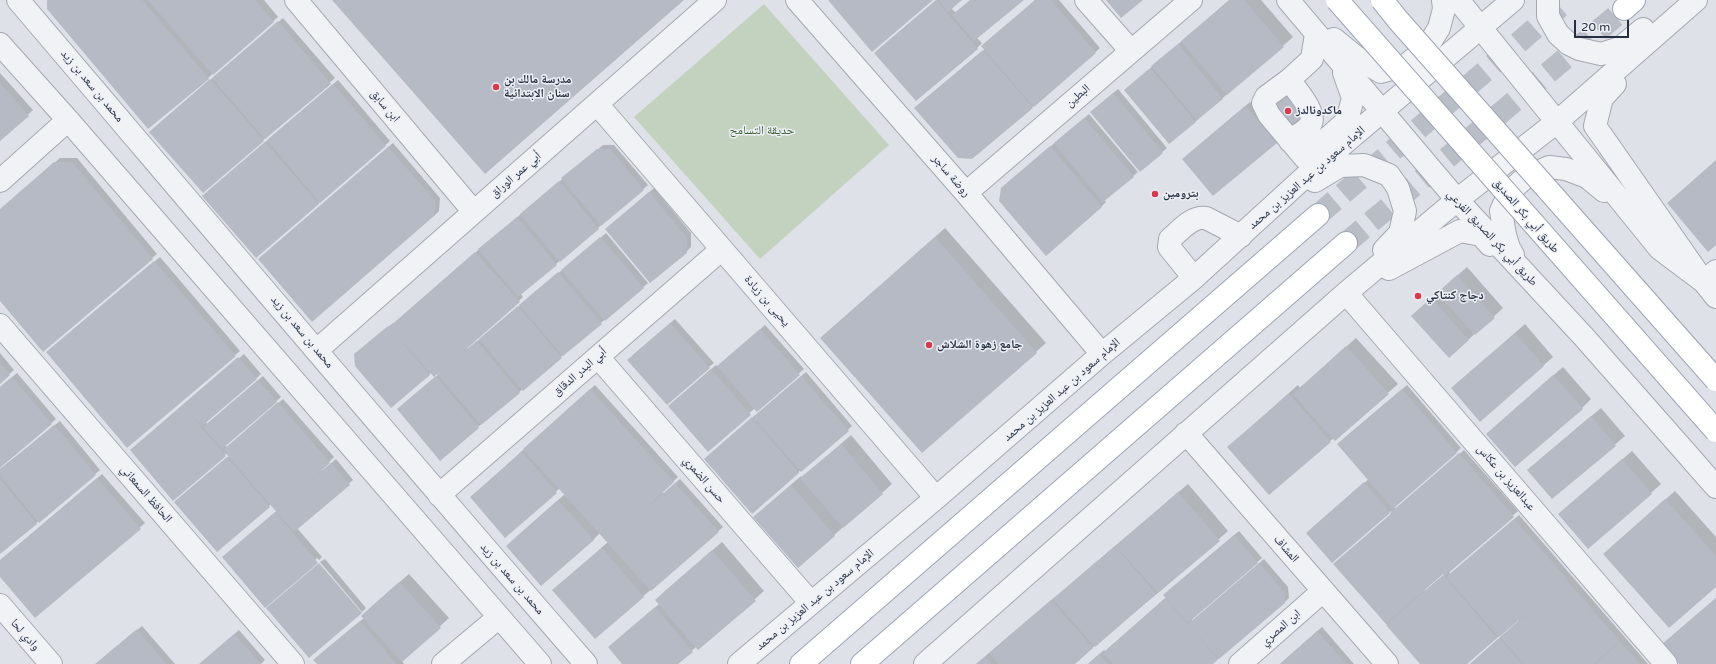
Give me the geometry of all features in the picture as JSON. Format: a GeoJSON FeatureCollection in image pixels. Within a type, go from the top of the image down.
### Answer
{"type":"FeatureCollection","features":[{"type":"Feature","properties":{"kind":"main road","name":"طريق أبي بكر الصديق"},"geometry":{"type":"LineString","coordinates":[[1337,0],[1716,431]]}},
{"type":"Feature","properties":{"kind":"main road"},"geometry":{"type":"LineString","coordinates":[[1382,0],[1716,380]]}},
{"type":"Feature","properties":{"kind":"main road"},"geometry":{"type":"LineString","coordinates":[[802,664],[1318,215]]}},
{"type":"Feature","properties":{"kind":"main road"},"geometry":{"type":"LineString","coordinates":[[862,664],[1346,243]]}},
{"type":"Feature","properties":{"kind":"street","name":"ابن سابق"},"geometry":{"type":"LineString","coordinates":[[296,0],[474,212]]}},
{"type":"Feature","properties":{"kind":"street","name":"أبي عمر الوراق"},"geometry":{"type":"LineString","coordinates":[[317,350],[715,0]]}},
{"type":"Feature","properties":{"kind":"street","name":"روضة ساجر"},"geometry":{"type":"LineString","coordinates":[[797,0],[966,193],[1102,354]]}},
{"type":"Feature","properties":{"kind":"street"},"geometry":{"type":"LineString","coordinates":[[1086,0],[1131,51]]}},
{"type":"Feature","properties":{"kind":"street","name":"البطين"},"geometry":{"type":"LineString","coordinates":[[966,193],[1191,0]]}},
{"type":"Feature","properties":{"kind":"street","name":"طريق أبي بكر الصديق الفرعي"},"geometry":{"type":"LineString","coordinates":[[1288,0],[1457,200],[1584,337],[1709,479]]}},
{"type":"Feature","properties":{"kind":"street"},"geometry":{"type":"LineString","coordinates":[[1294,0],[1324,31],[1356,57],[1382,72],[1406,65],[1426,49],[1439,28],[1444,9],[1443,0]]}},
{"type":"Feature","properties":{"kind":"street"},"geometry":{"type":"LineString","coordinates":[[1458,0],[1660,249]]}},
{"type":"Feature","properties":{"kind":"street","name":"الإمام سعود بن عبد العزيز بن محمد"},"geometry":{"type":"LineString","coordinates":[[739,664],[936,498],[1102,354],[1194,278],[1309,173],[1513,0]]}},
{"type":"Feature","properties":{"kind":"street"},"geometry":{"type":"LineString","coordinates":[[1548,0],[1548,16],[1558,34],[1569,44],[1579,49],[1601,54],[1620,48],[1682,0]]}},
{"type":"Feature","properties":{"kind":"street"},"geometry":{"type":"LineString","coordinates":[[925,664],[1346,293],[1457,200],[1558,122],[1696,0]]}},
{"type":"Feature","properties":{"kind":"street"},"geometry":{"type":"LineString","coordinates":[[1700,0],[1602,98],[1595,126],[1712,283]]}},
{"type":"Feature","properties":{"kind":"street","name":"محمد بن سعد بن زيد"},"geometry":{"type":"LineString","coordinates":[[23,1],[439,495],[586,664]]}},
{"type":"Feature","properties":{"kind":"street"},"geometry":{"type":"LineString","coordinates":[[1306,158],[1290,142],[1269,115],[1263,103],[1266,97],[1289,80],[1312,59],[1316,34]]}},
{"type":"Feature","properties":{"kind":"street"},"geometry":{"type":"LineString","coordinates":[[1241,236],[1306,158],[1347,121],[1353,98],[1346,76],[1335,55],[1316,34]]}},
{"type":"Feature","properties":{"kind":"street"},"geometry":{"type":"LineString","coordinates":[[0,44],[68,120],[540,664]]}},
{"type":"Feature","properties":{"kind":"street"},"geometry":{"type":"LineString","coordinates":[[1289,80],[1309,108],[1313,117],[1311,124],[1290,142]]}},
{"type":"Feature","properties":{"kind":"street","name":"يحيى بن زيادة"},"geometry":{"type":"LineString","coordinates":[[598,104],[936,498]]}},
{"type":"Feature","properties":{"kind":"street"},"geometry":{"type":"LineString","coordinates":[[0,181],[68,120]]}},
{"type":"Feature","properties":{"kind":"street"},"geometry":{"type":"LineString","coordinates":[[1241,236],[1317,180],[1340,166],[1364,165],[1389,175],[1398,188],[1405,211],[1400,233],[1346,293]]}},
{"type":"Feature","properties":{"kind":"street"},"geometry":{"type":"LineString","coordinates":[[1584,337],[1516,260],[1509,248],[1502,222],[1501,211],[1510,191],[1526,177],[1549,167],[1566,169],[1587,177],[1596,183],[1660,249],[1712,283]]}},
{"type":"Feature","properties":{"kind":"street"},"geometry":{"type":"LineString","coordinates":[[1194,278],[1169,247],[1170,239],[1194,219],[1200,217],[1206,218],[1241,236]]}},
{"type":"Feature","properties":{"kind":"street","name":"طريق أبي بكر الصديق الفرعي"},"geometry":{"type":"LineString","coordinates":[[1346,293],[1460,231],[1481,235],[1709,479]]}},
{"type":"Feature","properties":{"kind":"street","name":"أبي البدر الدقاق"},"geometry":{"type":"LineString","coordinates":[[439,495],[722,249]]}},
{"type":"Feature","properties":{"kind":"street","name":"عبدالعزيز بن عكاس"},"geometry":{"type":"LineString","coordinates":[[1346,293],[1666,664]]}},
{"type":"Feature","properties":{"kind":"street","name":"الحافظ السمعاني"},"geometry":{"type":"LineString","coordinates":[[0,325],[293,664]]}},
{"type":"Feature","properties":{"kind":"street","name":"حسن الضمري"},"geometry":{"type":"LineString","coordinates":[[598,357],[811,603]]}},
{"type":"Feature","properties":{"kind":"street","name":"المشاف"},"geometry":{"type":"LineString","coordinates":[[1186,433],[1387,664]]}},
{"type":"Feature","properties":{"kind":"street","name":"ابن المصري"},"geometry":{"type":"LineString","coordinates":[[1240,664],[1323,591]]}},
{"type":"Feature","properties":{"kind":"street","name":"وادي لحا"},"geometry":{"type":"LineString","coordinates":[[0,605],[43,661]]}},
{"type":"Feature","properties":{"kind":"street"},"geometry":{"type":"LineString","coordinates":[[443,664],[499,617]]}},
{"type":"Feature","properties":{"kind":"green space","name":"حديقة التسامح"},"geometry":{"type":"Polygon","coordinates":[[[764,4],[889,145],[760,259],[634,117],[764,4]]]}},
{"type":"Feature","properties":{"kind":"building"},"geometry":{"type":"Polygon","coordinates":[[[47,0],[142,0],[209,79],[148,129],[47,9],[47,0]]]}},
{"type":"Feature","properties":{"kind":"building"},"geometry":{"type":"Polygon","coordinates":[[[148,0],[255,0],[274,22],[213,75],[148,0]]]}},
{"type":"Feature","properties":{"kind":"building","name":"مدرسة مالك بن سنان الابتدائية"},"geometry":{"type":"Polygon","coordinates":[[[332,0],[684,0],[485,174],[332,0]]]}},
{"type":"Feature","properties":{"kind":"building"},"geometry":{"type":"Polygon","coordinates":[[[828,0],[933,0],[872,52],[828,0]]]}},
{"type":"Feature","properties":{"kind":"building"},"geometry":{"type":"Polygon","coordinates":[[[936,0],[978,49],[916,101],[874,53],[936,0]]]}},
{"type":"Feature","properties":{"kind":"building"},"geometry":{"type":"Polygon","coordinates":[[[938,0],[962,0],[948,12],[938,0]]]}},
{"type":"Feature","properties":{"kind":"building"},"geometry":{"type":"Polygon","coordinates":[[[970,0],[1024,0],[974,41],[952,15],[970,0]]]}},
{"type":"Feature","properties":{"kind":"building"},"geometry":{"type":"Polygon","coordinates":[[[1035,0],[1051,0],[1096,53],[1034,107],[981,46],[1035,0]]]}},
{"type":"Feature","properties":{"kind":"building"},"geometry":{"type":"Polygon","coordinates":[[[1106,0],[1143,0],[1121,18],[1106,0]]]}},
{"type":"Feature","properties":{"kind":"building"},"geometry":{"type":"Polygon","coordinates":[[[1230,0],[1244,0],[1284,47],[1227,95],[1181,41],[1230,0]]]}},
{"type":"Feature","properties":{"kind":"building"},"geometry":{"type":"Polygon","coordinates":[[[278,21],[331,84],[265,139],[212,78],[278,21]]]}},
{"type":"Feature","properties":{"kind":"building"},"geometry":{"type":"Polygon","coordinates":[[[1178,44],[1223,99],[1197,120],[1151,66],[1178,44]]]}},
{"type":"Feature","properties":{"kind":"building"},"geometry":{"type":"Polygon","coordinates":[[[983,50],[1033,108],[972,159],[958,158],[914,108],[983,50]]]}},
{"type":"Feature","properties":{"kind":"building"},"geometry":{"type":"Polygon","coordinates":[[[1150,68],[1196,122],[1169,144],[1124,90],[1150,68]]]}},
{"type":"Feature","properties":{"kind":"building"},"geometry":{"type":"Polygon","coordinates":[[[210,79],[264,141],[203,193],[149,132],[210,79]]]}},
{"type":"Feature","properties":{"kind":"building"},"geometry":{"type":"Polygon","coordinates":[[[0,83],[29,116],[0,141],[0,83]]]}},
{"type":"Feature","properties":{"kind":"building"},"geometry":{"type":"Polygon","coordinates":[[[333,84],[386,146],[320,203],[267,140],[333,84]]]}},
{"type":"Feature","properties":{"kind":"building","name":"ماكدونالدز"},"geometry":{"type":"Polygon","coordinates":[[[1288,85],[1310,118],[1292,135],[1266,104],[1288,85]]]}},
{"type":"Feature","properties":{"kind":"building"},"geometry":{"type":"Polygon","coordinates":[[[1113,93],[1163,153],[1140,172],[1090,112],[1113,93]]]}},
{"type":"Feature","properties":{"kind":"building"},"geometry":{"type":"Polygon","coordinates":[[[1245,106],[1277,143],[1213,196],[1182,159],[1245,106]]]}},
{"type":"Feature","properties":{"kind":"building"},"geometry":{"type":"Polygon","coordinates":[[[1084,118],[1134,177],[1103,202],[1054,143],[1084,118]]]}},
{"type":"Feature","properties":{"kind":"building"},"geometry":{"type":"Polygon","coordinates":[[[265,142],[319,204],[256,258],[202,196],[265,142]]]}},
{"type":"Feature","properties":{"kind":"building"},"geometry":{"type":"Polygon","coordinates":[[[1050,146],[1102,207],[1046,256],[999,201],[1001,188],[1050,146]]]}},
{"type":"Feature","properties":{"kind":"building"},"geometry":{"type":"Polygon","coordinates":[[[388,147],[436,202],[434,216],[312,322],[258,259],[388,147]]]}},
{"type":"Feature","properties":{"kind":"building"},"geometry":{"type":"Polygon","coordinates":[[[597,149],[610,149],[644,190],[601,226],[561,178],[597,149]]]}},
{"type":"Feature","properties":{"kind":"building"},"geometry":{"type":"Polygon","coordinates":[[[1716,161],[1716,245],[1708,252],[1667,203],[1716,161]]]}},
{"type":"Feature","properties":{"kind":"building"},"geometry":{"type":"Polygon","coordinates":[[[54,162],[72,162],[153,259],[43,352],[0,301],[0,209],[54,162]]]}},
{"type":"Feature","properties":{"kind":"building"},"geometry":{"type":"Polygon","coordinates":[[[559,181],[599,229],[560,262],[520,214],[559,181]]]}},
{"type":"Feature","properties":{"kind":"building"},"geometry":{"type":"Polygon","coordinates":[[[649,192],[687,238],[687,253],[650,283],[605,229],[649,192]]]}},
{"type":"Feature","properties":{"kind":"building"},"geometry":{"type":"Polygon","coordinates":[[[517,217],[557,265],[518,297],[478,249],[517,217]]]}},
{"type":"Feature","properties":{"kind":"building"},"geometry":{"type":"Polygon","coordinates":[[[600,237],[644,288],[605,321],[561,270],[600,237]]]}},
{"type":"Feature","properties":{"kind":"building","name":"جامع زهوة الشلاش"},"geometry":{"type":"Polygon","coordinates":[[[935,237],[1037,353],[922,453],[820,338],[935,237]]]}},
{"type":"Feature","properties":{"kind":"building"},"geometry":{"type":"Polygon","coordinates":[[[475,252],[520,302],[448,365],[477,341],[520,393],[481,425],[437,374],[434,377],[389,327],[475,252]]]}},
{"type":"Feature","properties":{"kind":"building"},"geometry":{"type":"Polygon","coordinates":[[[154,261],[236,356],[127,448],[46,352],[154,261]]]}},
{"type":"Feature","properties":{"kind":"building"},"geometry":{"type":"Polygon","coordinates":[[[558,272],[602,324],[563,356],[519,305],[558,272]]]}},
{"type":"Feature","properties":{"kind":"building"},"geometry":{"type":"Polygon","coordinates":[[[1457,275],[1495,318],[1475,335],[1437,293],[1457,275]]]}},
{"type":"Feature","properties":{"kind":"building"},"geometry":{"type":"Polygon","coordinates":[[[1431,298],[1469,340],[1449,358],[1411,316],[1431,298]]]}},
{"type":"Feature","properties":{"kind":"building"},"geometry":{"type":"Polygon","coordinates":[[[518,306],[562,358],[523,391],[479,339],[518,306]]]}},
{"type":"Feature","properties":{"kind":"building"},"geometry":{"type":"Polygon","coordinates":[[[670,323],[710,368],[667,405],[627,360],[670,323]]]}},
{"type":"Feature","properties":{"kind":"building"},"geometry":{"type":"Polygon","coordinates":[[[388,326],[430,375],[391,408],[355,366],[354,354],[388,326]]]}},
{"type":"Feature","properties":{"kind":"building"},"geometry":{"type":"Polygon","coordinates":[[[760,329],[800,375],[757,412],[717,366],[760,329]]]}},
{"type":"Feature","properties":{"kind":"building"},"geometry":{"type":"Polygon","coordinates":[[[1515,333],[1544,366],[1480,422],[1451,388],[1515,333]]]}},
{"type":"Feature","properties":{"kind":"building"},"geometry":{"type":"Polygon","coordinates":[[[1346,346],[1389,394],[1335,441],[1293,394],[1346,346]]]}},
{"type":"Feature","properties":{"kind":"building"},"geometry":{"type":"Polygon","coordinates":[[[238,357],[257,379],[202,426],[190,414],[226,456],[173,501],[130,450],[238,357]]]}},
{"type":"Feature","properties":{"kind":"building"},"geometry":{"type":"Polygon","coordinates":[[[0,363],[10,375],[0,384],[0,363]]]}},
{"type":"Feature","properties":{"kind":"building"},"geometry":{"type":"Polygon","coordinates":[[[711,369],[751,415],[708,452],[668,406],[711,369]]]}},
{"type":"Feature","properties":{"kind":"building"},"geometry":{"type":"Polygon","coordinates":[[[1553,375],[1583,409],[1515,467],[1486,434],[1553,375]]]}},
{"type":"Feature","properties":{"kind":"building"},"geometry":{"type":"Polygon","coordinates":[[[436,376],[479,428],[440,461],[397,409],[436,376]]]}},
{"type":"Feature","properties":{"kind":"building"},"geometry":{"type":"Polygon","coordinates":[[[801,376],[849,431],[801,472],[753,417],[801,376]]]}},
{"type":"Feature","properties":{"kind":"building"},"geometry":{"type":"Polygon","coordinates":[[[12,377],[52,424],[0,468],[0,387],[12,377]]]}},
{"type":"Feature","properties":{"kind":"building"},"geometry":{"type":"Polygon","coordinates":[[[258,380],[277,402],[222,449],[203,427],[258,380]]]}},
{"type":"Feature","properties":{"kind":"building"},"geometry":{"type":"Polygon","coordinates":[[[590,389],[674,482],[631,522],[675,483],[719,532],[651,591],[523,449],[590,389]]]}},
{"type":"Feature","properties":{"kind":"building"},"geometry":{"type":"Polygon","coordinates":[[[1402,389],[1457,453],[1393,509],[1337,444],[1402,389]]]}},
{"type":"Feature","properties":{"kind":"building"},"geometry":{"type":"Polygon","coordinates":[[[1289,394],[1331,442],[1269,495],[1227,447],[1289,394]]]}},
{"type":"Feature","properties":{"kind":"building"},"geometry":{"type":"Polygon","coordinates":[[[278,402],[330,463],[294,494],[331,463],[350,485],[294,532],[223,450],[278,402]]]}},
{"type":"Feature","properties":{"kind":"building"},"geometry":{"type":"Polygon","coordinates":[[[1591,416],[1616,446],[1552,499],[1527,470],[1591,416]]]}},
{"type":"Feature","properties":{"kind":"building"},"geometry":{"type":"Polygon","coordinates":[[[752,417],[799,473],[752,514],[704,459],[752,417]]]}},
{"type":"Feature","properties":{"kind":"building"},"geometry":{"type":"Polygon","coordinates":[[[54,425],[96,475],[39,523],[0,475],[0,470],[54,425]]]}},
{"type":"Feature","properties":{"kind":"building"},"geometry":{"type":"Polygon","coordinates":[[[841,444],[883,494],[843,528],[800,478],[841,444]]]}},
{"type":"Feature","properties":{"kind":"building"},"geometry":{"type":"Polygon","coordinates":[[[522,452],[557,493],[505,538],[470,497],[522,452]]]}},
{"type":"Feature","properties":{"kind":"building"},"geometry":{"type":"Polygon","coordinates":[[[1459,453],[1514,517],[1445,576],[1443,574],[1386,624],[1333,564],[1391,514],[1390,513],[1459,453]]]}},
{"type":"Feature","properties":{"kind":"building"},"geometry":{"type":"Polygon","coordinates":[[[227,457],[270,507],[217,552],[174,502],[227,457]]]}},
{"type":"Feature","properties":{"kind":"building"},"geometry":{"type":"Polygon","coordinates":[[[1622,459],[1652,494],[1588,549],[1558,514],[1622,459]]]}},
{"type":"Feature","properties":{"kind":"building"},"geometry":{"type":"Polygon","coordinates":[[[97,478],[141,529],[35,618],[0,577],[0,560],[97,478]]]}},
{"type":"Feature","properties":{"kind":"building"},"geometry":{"type":"Polygon","coordinates":[[[0,479],[37,524],[0,554],[0,479]]]}},
{"type":"Feature","properties":{"kind":"building"},"geometry":{"type":"Polygon","coordinates":[[[1364,482],[1390,513],[1332,563],[1306,533],[1364,482]]]}},
{"type":"Feature","properties":{"kind":"building"},"geometry":{"type":"Polygon","coordinates":[[[791,485],[835,536],[798,568],[753,517],[791,485]]]}},
{"type":"Feature","properties":{"kind":"building"},"geometry":{"type":"Polygon","coordinates":[[[1178,492],[1220,541],[1158,593],[1116,546],[1178,492]]]}},
{"type":"Feature","properties":{"kind":"building"},"geometry":{"type":"Polygon","coordinates":[[[1665,499],[1716,556],[1716,587],[1669,628],[1603,554],[1665,499]]]}},
{"type":"Feature","properties":{"kind":"building"},"geometry":{"type":"Polygon","coordinates":[[[558,500],[594,540],[541,586],[506,546],[558,500]]]}},
{"type":"Feature","properties":{"kind":"building"},"geometry":{"type":"Polygon","coordinates":[[[275,512],[318,563],[265,608],[222,557],[275,512]]]}},
{"type":"Feature","properties":{"kind":"building"},"geometry":{"type":"Polygon","coordinates":[[[1514,519],[1567,579],[1499,637],[1446,577],[1514,519]]]}},
{"type":"Feature","properties":{"kind":"building"},"geometry":{"type":"Polygon","coordinates":[[[1234,535],[1258,563],[1188,623],[1163,595],[1234,535]]]}},
{"type":"Feature","properties":{"kind":"building"},"geometry":{"type":"Polygon","coordinates":[[[1115,546],[1156,594],[1095,647],[1053,599],[1115,546]]]}},
{"type":"Feature","properties":{"kind":"building"},"geometry":{"type":"Polygon","coordinates":[[[602,548],[644,597],[595,639],[552,590],[602,548]]]}},
{"type":"Feature","properties":{"kind":"building"},"geometry":{"type":"Polygon","coordinates":[[[712,550],[756,601],[698,650],[655,600],[712,550]]]}},
{"type":"Feature","properties":{"kind":"building"},"geometry":{"type":"Polygon","coordinates":[[[319,563],[362,613],[309,658],[266,608],[319,563]]]}},
{"type":"Feature","properties":{"kind":"building"},"geometry":{"type":"Polygon","coordinates":[[[1259,563],[1284,592],[1285,603],[1219,659],[1188,624],[1259,563]]]}},
{"type":"Feature","properties":{"kind":"building"},"geometry":{"type":"Polygon","coordinates":[[[1443,575],[1497,638],[1467,664],[1420,664],[1386,625],[1443,575]]]}},
{"type":"Feature","properties":{"kind":"building"},"geometry":{"type":"Polygon","coordinates":[[[1566,580],[1593,610],[1578,624],[1593,611],[1620,641],[1594,664],[1524,664],[1500,637],[1566,580]]]}},
{"type":"Feature","properties":{"kind":"building"},"geometry":{"type":"Polygon","coordinates":[[[399,582],[441,628],[402,662],[361,616],[399,582]]]}},
{"type":"Feature","properties":{"kind":"building"},"geometry":{"type":"Polygon","coordinates":[[[1165,598],[1218,659],[1213,664],[1113,664],[1103,653],[1165,598]]]}},
{"type":"Feature","properties":{"kind":"building"},"geometry":{"type":"Polygon","coordinates":[[[1716,598],[1716,664],[1679,664],[1662,644],[1716,598]]]}},
{"type":"Feature","properties":{"kind":"building"},"geometry":{"type":"Polygon","coordinates":[[[1051,600],[1093,648],[1075,664],[999,664],[989,653],[1051,600]]]}},
{"type":"Feature","properties":{"kind":"building"},"geometry":{"type":"Polygon","coordinates":[[[655,607],[693,652],[678,664],[622,664],[608,647],[655,607]]]}},
{"type":"Feature","properties":{"kind":"building"},"geometry":{"type":"Polygon","coordinates":[[[360,621],[396,664],[317,664],[313,660],[360,621]]]}},
{"type":"Feature","properties":{"kind":"building"},"geometry":{"type":"Polygon","coordinates":[[[137,629],[166,664],[95,664],[137,629]]]}},
{"type":"Feature","properties":{"kind":"building"},"geometry":{"type":"Polygon","coordinates":[[[1317,631],[1346,664],[1280,664],[1317,631]]]}},
{"type":"Feature","properties":{"kind":"building"},"geometry":{"type":"Polygon","coordinates":[[[234,634],[261,664],[199,664],[234,634]]]}},
{"type":"Feature","properties":{"kind":"building"},"geometry":{"type":"Polygon","coordinates":[[[1499,638],[1522,664],[1470,664],[1499,638]]]}},
{"type":"Feature","properties":{"kind":"building"},"geometry":{"type":"Polygon","coordinates":[[[1620,642],[1640,664],[1595,664],[1620,642]]]}},
{"type":"Feature","properties":{"kind":"building"},"geometry":{"type":"Polygon","coordinates":[[[1099,654],[1108,664],[1088,664],[1099,654]]]}},
{"type":"Feature","properties":{"kind":"building"},"geometry":{"type":"Polygon","coordinates":[[[985,657],[991,664],[976,664],[985,657]]]}},
{"type":"Feature","properties":{"kind":"tunnel"},"geometry":{"type":"LineString","coordinates":[[1318,215],[1568,0]]}},
{"type":"Feature","properties":{"kind":"tunnel"},"geometry":{"type":"LineString","coordinates":[[1346,243],[1624,9]]}},
{"type":"Feature","properties":{"kind":"place","name":"مدرسة مالك بن سنان الابتدائية"},"geometry":{"type":"Point","coordinates":[496,87]}},
{"type":"Feature","properties":{"kind":"place","name":"ماكدونالدز"},"geometry":{"type":"Point","coordinates":[1288,111]}},
{"type":"Feature","properties":{"kind":"place","name":"بترومين"},"geometry":{"type":"Point","coordinates":[1155,194]}},
{"type":"Feature","properties":{"kind":"place","name":"دجاج كنتاكي"},"geometry":{"type":"Point","coordinates":[1418,296]}},
{"type":"Feature","properties":{"kind":"place","name":"جامع زهوة الشلاش"},"geometry":{"type":"Point","coordinates":[929,345]}}]}
